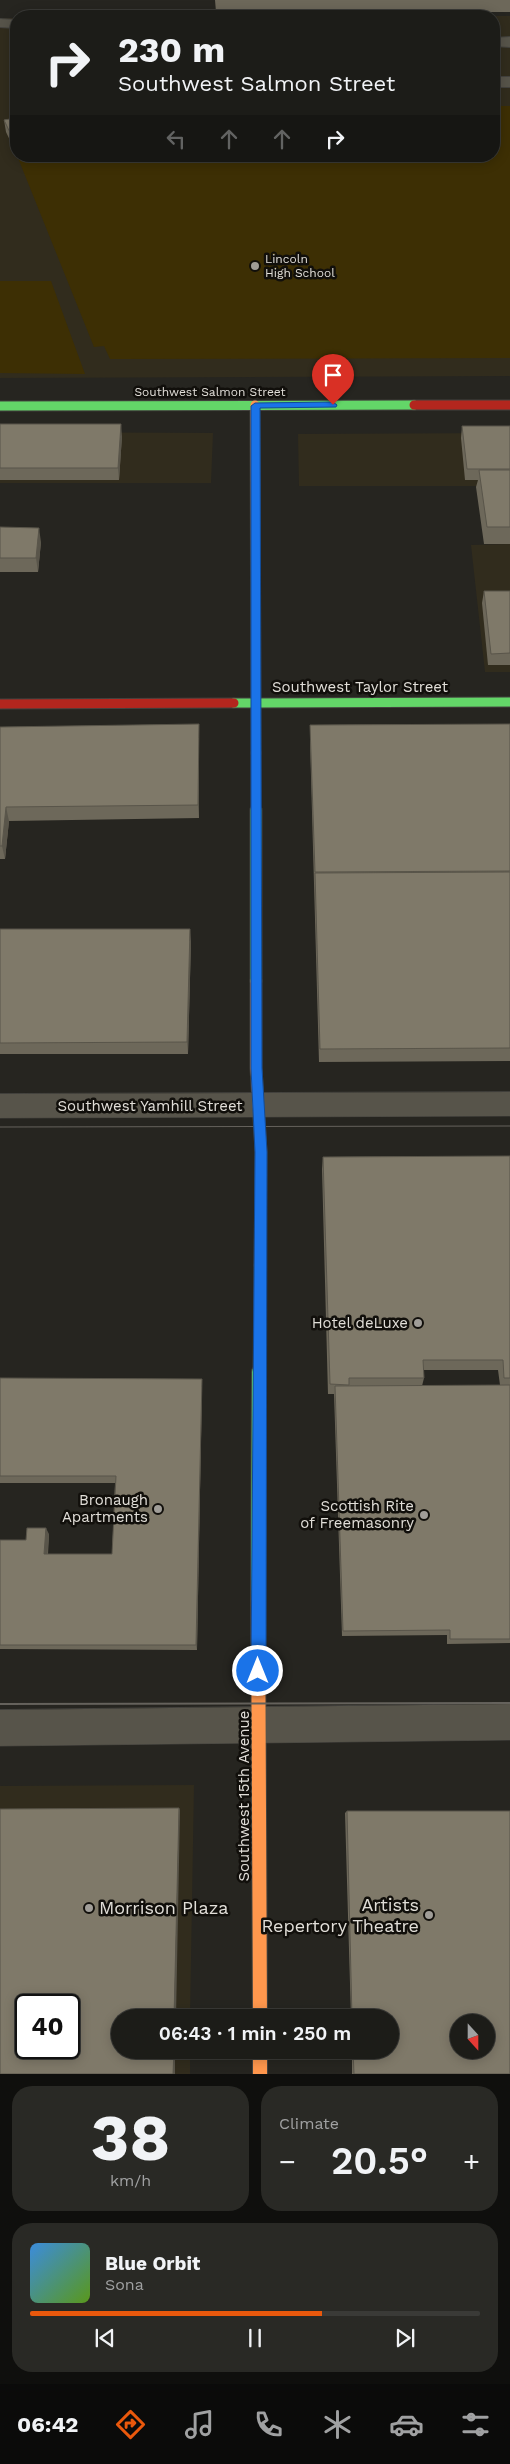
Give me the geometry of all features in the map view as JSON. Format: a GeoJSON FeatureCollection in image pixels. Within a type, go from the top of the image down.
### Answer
{"type":"FeatureCollection","features":[{"type":"Feature","properties":{"kind":"street","name":"Southwest Salmon Street"},"geometry":{"type":"LineString","coordinates":[[0,406],[510,405]]}},
{"type":"Feature","properties":{"kind":"street","name":"Southwest 15th Avenue"},"geometry":{"type":"LineString","coordinates":[[255,406],[258,1106],[261,1152],[260,2009]]}},
{"type":"Feature","properties":{"kind":"street","name":"Southwest Taylor Street"},"geometry":{"type":"LineString","coordinates":[[0,704],[510,702]]}},
{"type":"Feature","properties":{"kind":"street","name":"Southwest Yamhill Street"},"geometry":{"type":"LineString","coordinates":[[0,1106],[510,1104]]}},
{"type":"Feature","properties":{"kind":"street"},"geometry":{"type":"LineString","coordinates":[[0,1728],[510,1722]]}},
{"type":"Feature","properties":{"kind":"street"},"geometry":{"type":"LineString","coordinates":[[260,2059],[260,2074]]}},
{"type":"Feature","properties":{"kind":"shaded area","name":"Lincoln High School"},"geometry":{"type":"Polygon","coordinates":[[[500,16],[510,16],[510,376],[0,378],[0,18],[10,18],[10,162],[500,162],[500,16]]]}},
{"type":"Feature","properties":{"kind":"shaded area","name":"Lincoln High School"},"geometry":{"type":"Polygon","coordinates":[[[500,106],[510,106],[510,358],[110,359],[104,346],[94,347],[20,162],[500,162],[500,106]]]}},
{"type":"Feature","properties":{"kind":"shaded area"},"geometry":{"type":"Polygon","coordinates":[[[0,281],[51,281],[85,374],[0,373],[0,281]]]}},
{"type":"Feature","properties":{"kind":"shaded area"},"geometry":{"type":"Polygon","coordinates":[[[0,432],[213,433],[211,483],[0,483],[0,432]]]}},
{"type":"Feature","properties":{"kind":"shaded area"},"geometry":{"type":"Polygon","coordinates":[[[510,433],[510,486],[299,486],[298,434],[510,433]]]}},
{"type":"Feature","properties":{"kind":"shaded area"},"geometry":{"type":"Polygon","coordinates":[[[510,544],[510,672],[485,672],[471,545],[510,544]]]}},
{"type":"Feature","properties":{"kind":"shaded area","name":"Morrison Plaza"},"geometry":{"type":"Polygon","coordinates":[[[194,1785],[190,2009],[111,2009],[111,2059],[190,2059],[190,2074],[0,2074],[0,1786],[194,1785]]]}},
{"type":"Feature","properties":{"kind":"building"},"geometry":{"type":"Polygon","coordinates":[[[10,119],[10,132],[4,120],[10,119]]]}},
{"type":"Feature","properties":{"kind":"building"},"geometry":{"type":"Polygon","coordinates":[[[0,424],[121,424],[118,468],[0,468],[0,424]]]}},
{"type":"Feature","properties":{"kind":"building"},"geometry":{"type":"Polygon","coordinates":[[[462,426],[510,426],[510,469],[467,469],[462,426]]]}},
{"type":"Feature","properties":{"kind":"building"},"geometry":{"type":"Polygon","coordinates":[[[479,470],[510,470],[510,527],[487,527],[479,470]]]}},
{"type":"Feature","properties":{"kind":"building"},"geometry":{"type":"Polygon","coordinates":[[[0,527],[39,528],[36,558],[0,558],[0,527]]]}},
{"type":"Feature","properties":{"kind":"building"},"geometry":{"type":"Polygon","coordinates":[[[484,591],[510,591],[510,653],[491,654],[484,591]]]}},
{"type":"Feature","properties":{"kind":"building"},"geometry":{"type":"Polygon","coordinates":[[[199,724],[198,805],[6,807],[2,846],[0,846],[0,727],[199,724]]]}},
{"type":"Feature","properties":{"kind":"building"},"geometry":{"type":"Polygon","coordinates":[[[510,724],[510,871],[315,872],[310,725],[510,724]]]}},
{"type":"Feature","properties":{"kind":"building"},"geometry":{"type":"Polygon","coordinates":[[[510,872],[510,1048],[320,1049],[315,873],[510,872]]]}},
{"type":"Feature","properties":{"kind":"building"},"geometry":{"type":"Polygon","coordinates":[[[0,929],[190,929],[187,1042],[0,1043],[0,929]]]}},
{"type":"Feature","properties":{"kind":"building","name":"Hotel deLuxe"},"geometry":{"type":"Polygon","coordinates":[[[510,1156],[510,1378],[504,1378],[503,1360],[423,1360],[424,1378],[349,1378],[349,1385],[330,1384],[323,1157],[510,1156]]]}},
{"type":"Feature","properties":{"kind":"building","name":"Bronaugh Apartments"},"geometry":{"type":"Polygon","coordinates":[[[0,1378],[202,1379],[196,1645],[0,1645],[0,1540],[26,1540],[27,1528],[46,1528],[44,1554],[112,1554],[116,1476],[0,1476],[0,1378]]]}},
{"type":"Feature","properties":{"kind":"building","name":"Scottish Rite of Freemasonry"},"geometry":{"type":"Polygon","coordinates":[[[510,1385],[510,1639],[450,1639],[450,1630],[343,1631],[335,1386],[510,1385]]]}},
{"type":"Feature","properties":{"kind":"building","name":"Morrison Plaza"},"geometry":{"type":"Polygon","coordinates":[[[179,1808],[174,2009],[111,2009],[111,2059],[174,2059],[173,2074],[0,2074],[0,1809],[179,1808]]]}},
{"type":"Feature","properties":{"kind":"building","name":"Artists Repertory Theatre"},"geometry":{"type":"Polygon","coordinates":[[[347,1811],[510,1811],[510,2074],[354,2074],[353,2059],[399,2059],[399,2009],[352,2009],[347,1811]]]}},
{"type":"Feature","properties":{"kind":"tram line"},"geometry":{"type":"LineString","coordinates":[[0,1127],[510,1126]]}},
{"type":"Feature","properties":{"kind":"tram line"},"geometry":{"type":"LineString","coordinates":[[0,1704],[510,1703]]}},
{"type":"Feature","properties":{"kind":"traffic: fast"},"geometry":{"type":"LineString","coordinates":[[0,406],[414,405]]}},
{"type":"Feature","properties":{"kind":"traffic: fast"},"geometry":{"type":"LineString","coordinates":[[234,703],[510,702]]}},
{"type":"Feature","properties":{"kind":"traffic: fast"},"geometry":{"type":"LineString","coordinates":[[256,753],[256,981]]}},
{"type":"Feature","properties":{"kind":"traffic: fast"},"geometry":{"type":"LineString","coordinates":[[258,1599],[260,1265]]}},
{"type":"Feature","properties":{"kind":"traffic: slow"},"geometry":{"type":"LineString","coordinates":[[255,405],[256,753]]}},
{"type":"Feature","properties":{"kind":"traffic: slow"},"geometry":{"type":"LineString","coordinates":[[256,981],[256,1068],[261,1152],[260,1265]]}},
{"type":"Feature","properties":{"kind":"traffic: slow"},"geometry":{"type":"LineString","coordinates":[[258,1599],[260,2009]]}},
{"type":"Feature","properties":{"kind":"traffic: slow"},"geometry":{"type":"LineString","coordinates":[[260,2059],[260,2074]]}},
{"type":"Feature","properties":{"kind":"traffic: jam"},"geometry":{"type":"LineString","coordinates":[[414,405],[510,405]]}},
{"type":"Feature","properties":{"kind":"traffic: jam"},"geometry":{"type":"LineString","coordinates":[[0,704],[234,703]]}},
{"type":"Feature","properties":{"kind":"place","name":"Lincoln High School"},"geometry":{"type":"Point","coordinates":[255,266]}},
{"type":"Feature","properties":{"kind":"place","name":"Hotel deLuxe"},"geometry":{"type":"Point","coordinates":[418,1323]}},
{"type":"Feature","properties":{"kind":"place","name":"Bronaugh Apartments"},"geometry":{"type":"Point","coordinates":[158,1509]}},
{"type":"Feature","properties":{"kind":"place","name":"Scottish Rite of Freemasonry"},"geometry":{"type":"Point","coordinates":[424,1515]}},
{"type":"Feature","properties":{"kind":"place","name":"Morrison Plaza"},"geometry":{"type":"Point","coordinates":[89,1908]}},
{"type":"Feature","properties":{"kind":"place","name":"Artists Repertory Theatre"},"geometry":{"type":"Point","coordinates":[429,1915]}},
{"type":"Feature","properties":{"kind":"route"},"geometry":{"type":"LineString","coordinates":[[258,1671],[261,1152],[256,1068],[255,406],[333,405]]}}]}
